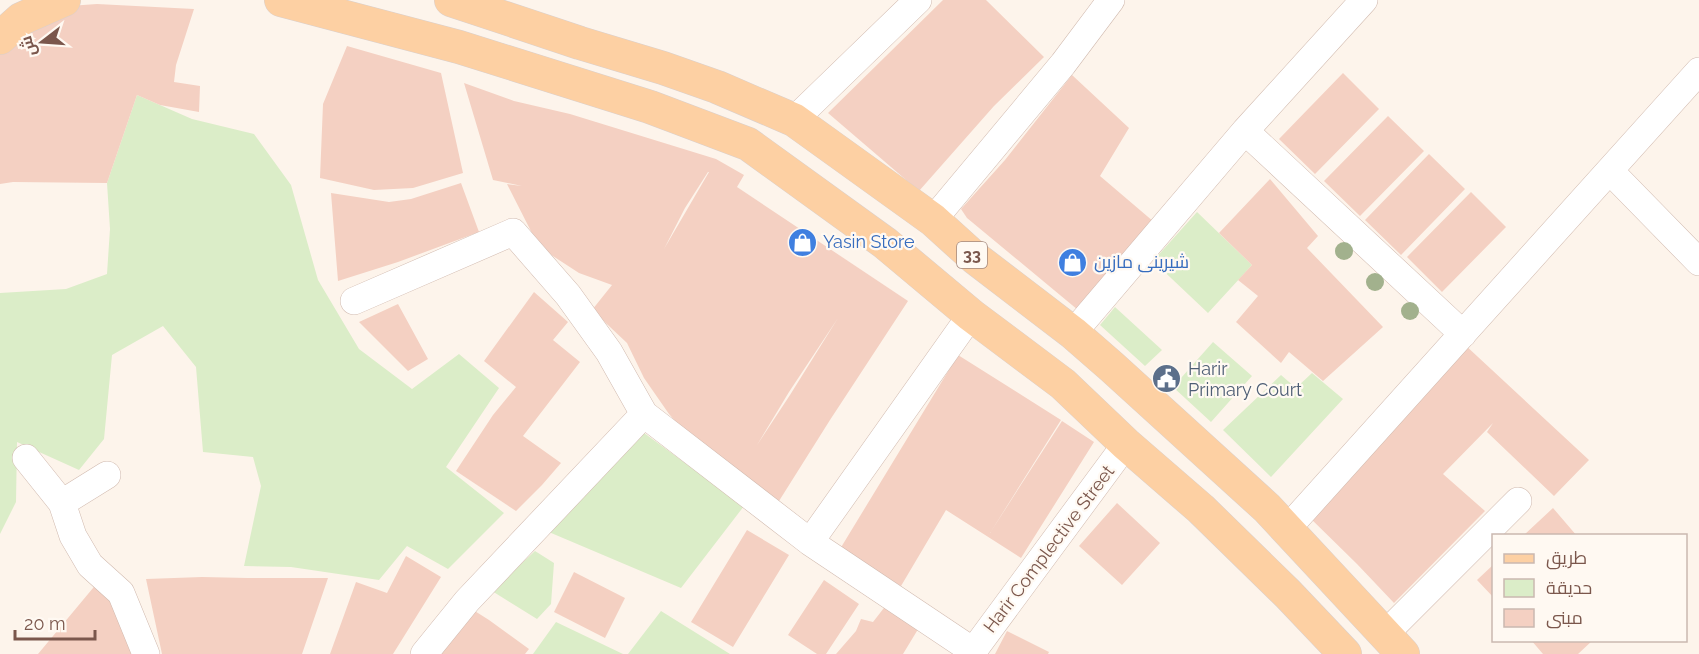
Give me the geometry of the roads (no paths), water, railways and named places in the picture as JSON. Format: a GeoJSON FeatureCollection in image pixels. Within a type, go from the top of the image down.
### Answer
{"type":"FeatureCollection","features":[{"type":"Feature","properties":{"kind":"main road"},"geometry":{"type":"LineString","coordinates":[[0,38],[21,19],[64,0]]}},
{"type":"Feature","properties":{"kind":"main road"},"geometry":{"type":"LineString","coordinates":[[282,0],[454,45],[650,107],[748,144],[885,243],[971,315],[1063,384],[1126,444],[1201,509],[1288,594],[1345,654]]}},
{"type":"Feature","properties":{"kind":"main road","name":"33"},"geometry":{"type":"LineString","coordinates":[[451,0],[663,68],[717,87],[794,120],[933,219],[975,258],[1073,333],[1166,415],[1276,519],[1394,645]]}},
{"type":"Feature","properties":{"kind":"main road"},"geometry":{"type":"LineString","coordinates":[[527,69],[537,28]]}},
{"type":"Feature","properties":{"kind":"main road"},"geometry":{"type":"LineString","coordinates":[[1237,545],[1276,519]]}},
{"type":"Feature","properties":{"kind":"street"},"geometry":{"type":"LineString","coordinates":[[794,120],[918,0]]}},
{"type":"Feature","properties":{"kind":"street"},"geometry":{"type":"LineString","coordinates":[[933,219],[1063,64],[1111,0]]}},
{"type":"Feature","properties":{"kind":"street"},"geometry":{"type":"LineString","coordinates":[[1073,333],[1350,5]]}},
{"type":"Feature","properties":{"kind":"street"},"geometry":{"type":"LineString","coordinates":[[1276,519],[1463,334],[1699,71]]}},
{"type":"Feature","properties":{"kind":"street"},"geometry":{"type":"LineString","coordinates":[[1245,131],[1463,334]]}},
{"type":"Feature","properties":{"kind":"street"},"geometry":{"type":"LineString","coordinates":[[1610,171],[1699,262]]}},
{"type":"Feature","properties":{"kind":"street"},"geometry":{"type":"LineString","coordinates":[[354,301],[513,232],[568,295],[609,352],[644,414],[810,542],[972,653]]}},
{"type":"Feature","properties":{"kind":"street"},"geometry":{"type":"LineString","coordinates":[[810,542],[971,315]]}},
{"type":"Feature","properties":{"kind":"street"},"geometry":{"type":"LineString","coordinates":[[424,654],[467,601],[644,414]]}},
{"type":"Feature","properties":{"kind":"street","name":"Harir Complective Street"},"geometry":{"type":"LineString","coordinates":[[972,653],[1126,444]]}},
{"type":"Feature","properties":{"kind":"street"},"geometry":{"type":"LineString","coordinates":[[26,458],[62,503],[73,536],[90,565],[121,593],[146,654]]}},
{"type":"Feature","properties":{"kind":"street"},"geometry":{"type":"LineString","coordinates":[[62,503],[108,475]]}},
{"type":"Feature","properties":{"kind":"street"},"geometry":{"type":"LineString","coordinates":[[1394,645],[1518,501]]}},
{"type":"Feature","properties":{"kind":"place","name":"Yasin Store"},"geometry":{"type":"Point","coordinates":[802,242]}},
{"type":"Feature","properties":{"kind":"place","name":"شیرینی مازین"},"geometry":{"type":"Point","coordinates":[1073,262]}},
{"type":"Feature","properties":{"kind":"place","name":"Harir Primary Court"},"geometry":{"type":"Point","coordinates":[1167,379]}}]}
